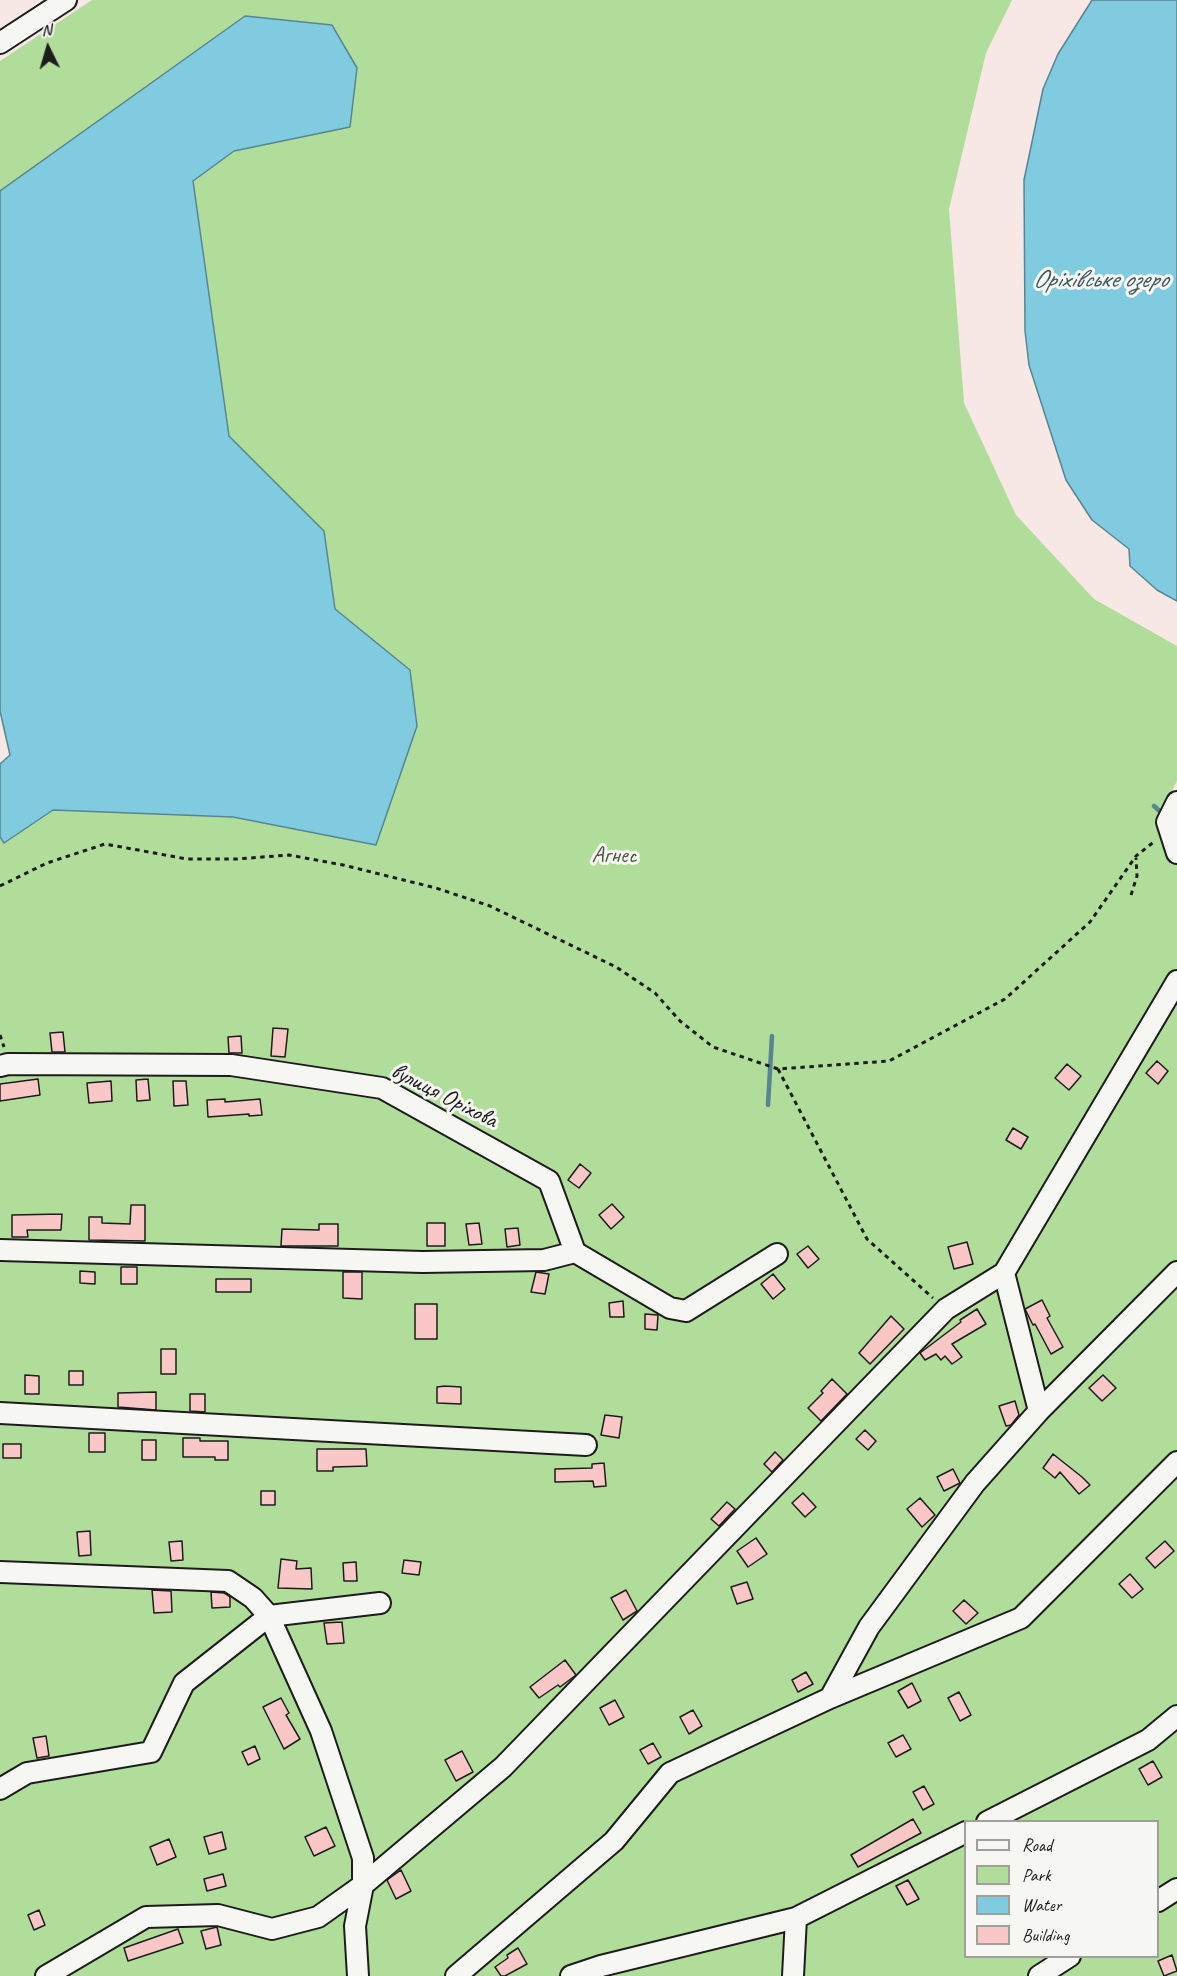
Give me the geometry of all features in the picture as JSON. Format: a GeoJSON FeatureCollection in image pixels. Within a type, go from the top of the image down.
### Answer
{"type":"FeatureCollection","features":[{"type":"Feature","properties":{"kind":"street"},"geometry":{"type":"LineString","coordinates":[[0,44],[66,0]]}},
{"type":"Feature","properties":{"kind":"street"},"geometry":{"type":"LineString","coordinates":[[1177,802],[1167,822],[1177,853]]}},
{"type":"Feature","properties":{"kind":"street"},"geometry":{"type":"LineString","coordinates":[[46,1976],[146,1917],[218,1915],[272,1929],[318,1917],[363,1885],[503,1767],[946,1310],[1004,1273],[1177,981]]}},
{"type":"Feature","properties":{"kind":"street","name":"вулиця Оріхова"},"geometry":{"type":"LineString","coordinates":[[0,1066],[8,1064],[231,1065],[382,1088],[549,1181],[575,1252]]}},
{"type":"Feature","properties":{"kind":"street"},"geometry":{"type":"LineString","coordinates":[[0,1250],[423,1262],[544,1260],[575,1252],[670,1308],[686,1311],[777,1254]]}},
{"type":"Feature","properties":{"kind":"street"},"geometry":{"type":"LineString","coordinates":[[830,1698],[869,1627],[975,1483],[1039,1411],[1177,1272]]}},
{"type":"Feature","properties":{"kind":"street"},"geometry":{"type":"LineString","coordinates":[[1004,1273],[1039,1411]]}},
{"type":"Feature","properties":{"kind":"street"},"geometry":{"type":"LineString","coordinates":[[0,1413],[586,1445]]}},
{"type":"Feature","properties":{"kind":"street"},"geometry":{"type":"LineString","coordinates":[[456,1976],[614,1841],[670,1773],[830,1698],[1021,1618],[1177,1462]]}},
{"type":"Feature","properties":{"kind":"street"},"geometry":{"type":"LineString","coordinates":[[0,1572],[228,1581],[253,1598],[269,1617],[321,1731],[363,1858],[363,1885],[355,1926],[358,1976]]}},
{"type":"Feature","properties":{"kind":"street"},"geometry":{"type":"LineString","coordinates":[[0,1789],[27,1773],[151,1752],[184,1683],[269,1617],[380,1603]]}},
{"type":"Feature","properties":{"kind":"street"},"geometry":{"type":"LineString","coordinates":[[989,1820],[1148,1740],[1177,1716]]}},
{"type":"Feature","properties":{"kind":"street"},"geometry":{"type":"LineString","coordinates":[[571,1976],[601,1966],[796,1918],[964,1833]]}},
{"type":"Feature","properties":{"kind":"street"},"geometry":{"type":"LineString","coordinates":[[1159,1901],[1177,1889]]}},
{"type":"Feature","properties":{"kind":"street"},"geometry":{"type":"LineString","coordinates":[[794,1976],[796,1918]]}},
{"type":"Feature","properties":{"kind":"street"},"geometry":{"type":"LineString","coordinates":[[1039,1976],[1067,1958]]}},
{"type":"Feature","properties":{"kind":"path"},"geometry":{"type":"LineString","coordinates":[[0,886],[47,863],[105,844],[187,859],[237,859],[289,855],[343,865],[436,888],[490,906],[616,967],[655,993],[680,1021],[713,1047],[778,1069],[889,1061],[1005,999],[1090,922],[1136,856],[1169,830]]}},
{"type":"Feature","properties":{"kind":"path"},"geometry":{"type":"LineString","coordinates":[[1131,895],[1137,876],[1136,856]]}},
{"type":"Feature","properties":{"kind":"path"},"geometry":{"type":"LineString","coordinates":[[778,1069],[867,1239],[946,1310]]}},
{"type":"Feature","properties":{"kind":"green space","name":"Агнес"},"geometry":{"type":"Polygon","coordinates":[[[92,0],[1012,0],[986,53],[949,209],[964,403],[1016,515],[1094,599],[1177,646],[1177,781],[1164,806],[1177,794],[1177,1976],[0,1976],[0,837],[4,842],[53,810],[233,817],[376,844],[410,670],[335,609],[324,531],[229,436],[193,181],[234,151],[350,127],[357,68],[333,25],[244,16],[0,191],[0,61],[92,0]]]}},
{"type":"Feature","properties":{"kind":"water","name":"Оріхівське озеро"},"geometry":{"type":"Polygon","coordinates":[[[1092,0],[1177,0],[1177,601],[1157,590],[1130,566],[1129,549],[1092,520],[1066,480],[1029,365],[1025,331],[1024,180],[1043,89],[1058,54],[1092,0]]]}},
{"type":"Feature","properties":{"kind":"water"},"geometry":{"type":"Polygon","coordinates":[[[245,16],[332,25],[357,68],[350,127],[234,151],[193,181],[229,436],[324,531],[335,609],[410,670],[417,726],[376,845],[233,817],[53,810],[4,843],[0,837],[0,764],[10,755],[0,711],[0,191],[245,16]]]}},
{"type":"Feature","properties":{"kind":"building"},"geometry":{"type":"Polygon","coordinates":[[[273,1028],[288,1029],[285,1057],[271,1056],[273,1028]]]}},
{"type":"Feature","properties":{"kind":"building"},"geometry":{"type":"Polygon","coordinates":[[[63,1032],[65,1052],[52,1052],[50,1033],[63,1032]]]}},
{"type":"Feature","properties":{"kind":"building"},"geometry":{"type":"Polygon","coordinates":[[[241,1036],[242,1053],[229,1053],[228,1037],[241,1036]]]}},
{"type":"Feature","properties":{"kind":"building"},"geometry":{"type":"Polygon","coordinates":[[[1157,1061],[1168,1071],[1158,1084],[1146,1073],[1157,1061]]]}},
{"type":"Feature","properties":{"kind":"building"},"geometry":{"type":"Polygon","coordinates":[[[1067,1064],[1081,1076],[1069,1090],[1055,1078],[1067,1064]]]}},
{"type":"Feature","properties":{"kind":"building"},"geometry":{"type":"Polygon","coordinates":[[[38,1079],[40,1095],[0,1101],[0,1084],[38,1079]]]}},
{"type":"Feature","properties":{"kind":"building"},"geometry":{"type":"Polygon","coordinates":[[[148,1079],[150,1100],[137,1101],[136,1080],[148,1079]]]}},
{"type":"Feature","properties":{"kind":"building"},"geometry":{"type":"Polygon","coordinates":[[[111,1081],[112,1101],[89,1103],[87,1083],[111,1081]]]}},
{"type":"Feature","properties":{"kind":"building"},"geometry":{"type":"Polygon","coordinates":[[[173,1081],[186,1081],[188,1105],[174,1106],[173,1081]]]}},
{"type":"Feature","properties":{"kind":"building"},"geometry":{"type":"Polygon","coordinates":[[[225,1099],[225,1102],[260,1099],[262,1115],[208,1117],[207,1100],[225,1099]]]}},
{"type":"Feature","properties":{"kind":"building"},"geometry":{"type":"Polygon","coordinates":[[[1013,1128],[1028,1137],[1021,1149],[1006,1140],[1013,1128]]]}},
{"type":"Feature","properties":{"kind":"building"},"geometry":{"type":"Polygon","coordinates":[[[580,1164],[591,1173],[579,1188],[568,1180],[580,1164]]]}},
{"type":"Feature","properties":{"kind":"building"},"geometry":{"type":"Polygon","coordinates":[[[612,1204],[624,1217],[611,1229],[599,1215],[612,1204]]]}},
{"type":"Feature","properties":{"kind":"building"},"geometry":{"type":"Polygon","coordinates":[[[131,1205],[145,1205],[145,1241],[89,1240],[89,1217],[102,1217],[102,1223],[130,1224],[131,1205]]]}},
{"type":"Feature","properties":{"kind":"building"},"geometry":{"type":"Polygon","coordinates":[[[62,1214],[61,1230],[27,1230],[28,1237],[12,1237],[12,1215],[62,1214]]]}},
{"type":"Feature","properties":{"kind":"building"},"geometry":{"type":"Polygon","coordinates":[[[427,1223],[445,1223],[445,1246],[427,1246],[427,1223]]]}},
{"type":"Feature","properties":{"kind":"building"},"geometry":{"type":"Polygon","coordinates":[[[479,1223],[482,1244],[469,1245],[466,1224],[479,1223]]]}},
{"type":"Feature","properties":{"kind":"building"},"geometry":{"type":"Polygon","coordinates":[[[319,1224],[338,1224],[338,1246],[281,1246],[282,1229],[319,1230],[319,1224]]]}},
{"type":"Feature","properties":{"kind":"building"},"geometry":{"type":"Polygon","coordinates":[[[518,1228],[520,1245],[507,1247],[505,1229],[518,1228]]]}},
{"type":"Feature","properties":{"kind":"building"},"geometry":{"type":"Polygon","coordinates":[[[967,1242],[973,1264],[954,1269],[948,1247],[967,1242]]]}},
{"type":"Feature","properties":{"kind":"building"},"geometry":{"type":"Polygon","coordinates":[[[808,1246],[819,1259],[808,1268],[797,1254],[808,1246]]]}},
{"type":"Feature","properties":{"kind":"building"},"geometry":{"type":"Polygon","coordinates":[[[121,1267],[137,1267],[137,1284],[121,1284],[121,1267]]]}},
{"type":"Feature","properties":{"kind":"building"},"geometry":{"type":"Polygon","coordinates":[[[80,1271],[95,1272],[95,1284],[80,1283],[80,1271]]]}},
{"type":"Feature","properties":{"kind":"building"},"geometry":{"type":"Polygon","coordinates":[[[343,1272],[362,1272],[362,1299],[343,1298],[343,1272]]]}},
{"type":"Feature","properties":{"kind":"building"},"geometry":{"type":"Polygon","coordinates":[[[536,1272],[549,1274],[545,1294],[531,1292],[536,1272]]]}},
{"type":"Feature","properties":{"kind":"building"},"geometry":{"type":"Polygon","coordinates":[[[773,1274],[785,1289],[773,1299],[761,1284],[773,1274]]]}},
{"type":"Feature","properties":{"kind":"building"},"geometry":{"type":"Polygon","coordinates":[[[216,1279],[251,1279],[251,1292],[216,1292],[216,1279]]]}},
{"type":"Feature","properties":{"kind":"building"},"geometry":{"type":"Polygon","coordinates":[[[1042,1300],[1050,1316],[1047,1318],[1063,1347],[1051,1354],[1025,1309],[1042,1300]]]}},
{"type":"Feature","properties":{"kind":"building"},"geometry":{"type":"Polygon","coordinates":[[[623,1301],[624,1317],[610,1317],[609,1303],[623,1301]]]}},
{"type":"Feature","properties":{"kind":"building"},"geometry":{"type":"Polygon","coordinates":[[[415,1304],[437,1304],[437,1339],[415,1339],[415,1304]]]}},
{"type":"Feature","properties":{"kind":"building"},"geometry":{"type":"Polygon","coordinates":[[[977,1309],[986,1324],[952,1344],[962,1357],[952,1364],[945,1356],[941,1360],[936,1354],[925,1360],[920,1353],[977,1309]]]}},
{"type":"Feature","properties":{"kind":"building"},"geometry":{"type":"Polygon","coordinates":[[[645,1314],[658,1315],[657,1330],[645,1329],[645,1314]]]}},
{"type":"Feature","properties":{"kind":"building"},"geometry":{"type":"Polygon","coordinates":[[[891,1316],[904,1329],[870,1364],[859,1353],[891,1316]]]}},
{"type":"Feature","properties":{"kind":"building"},"geometry":{"type":"Polygon","coordinates":[[[161,1349],[176,1349],[176,1374],[161,1374],[161,1349]]]}},
{"type":"Feature","properties":{"kind":"building"},"geometry":{"type":"Polygon","coordinates":[[[69,1371],[83,1371],[83,1385],[69,1385],[69,1371]]]}},
{"type":"Feature","properties":{"kind":"building"},"geometry":{"type":"Polygon","coordinates":[[[25,1375],[39,1376],[39,1394],[25,1394],[25,1375]]]}},
{"type":"Feature","properties":{"kind":"building"},"geometry":{"type":"Polygon","coordinates":[[[1103,1375],[1116,1388],[1102,1401],[1089,1388],[1103,1375]]]}},
{"type":"Feature","properties":{"kind":"building"},"geometry":{"type":"Polygon","coordinates":[[[832,1379],[847,1394],[821,1421],[808,1408],[823,1393],[821,1391],[832,1379]]]}},
{"type":"Feature","properties":{"kind":"building"},"geometry":{"type":"Polygon","coordinates":[[[437,1387],[461,1387],[461,1404],[437,1403],[437,1387]]]}},
{"type":"Feature","properties":{"kind":"building"},"geometry":{"type":"Polygon","coordinates":[[[156,1392],[156,1410],[118,1407],[118,1393],[156,1392]]]}},
{"type":"Feature","properties":{"kind":"building"},"geometry":{"type":"Polygon","coordinates":[[[190,1394],[205,1394],[205,1412],[190,1411],[190,1394]]]}},
{"type":"Feature","properties":{"kind":"building"},"geometry":{"type":"Polygon","coordinates":[[[1015,1401],[1019,1415],[1011,1425],[1006,1426],[999,1406],[1015,1401]]]}},
{"type":"Feature","properties":{"kind":"building"},"geometry":{"type":"Polygon","coordinates":[[[605,1415],[622,1417],[619,1438],[601,1435],[605,1415]]]}},
{"type":"Feature","properties":{"kind":"building"},"geometry":{"type":"Polygon","coordinates":[[[865,1430],[876,1441],[868,1450],[856,1439],[865,1430]]]}},
{"type":"Feature","properties":{"kind":"building"},"geometry":{"type":"Polygon","coordinates":[[[89,1433],[105,1433],[105,1452],[89,1452],[89,1433]]]}},
{"type":"Feature","properties":{"kind":"building"},"geometry":{"type":"Polygon","coordinates":[[[183,1438],[200,1438],[200,1441],[228,1441],[228,1460],[215,1460],[215,1457],[183,1457],[183,1438]]]}},
{"type":"Feature","properties":{"kind":"building"},"geometry":{"type":"Polygon","coordinates":[[[142,1440],[156,1440],[156,1460],[142,1460],[142,1440]]]}},
{"type":"Feature","properties":{"kind":"building"},"geometry":{"type":"Polygon","coordinates":[[[3,1444],[21,1444],[21,1458],[3,1458],[3,1444]]]}},
{"type":"Feature","properties":{"kind":"building"},"geometry":{"type":"Polygon","coordinates":[[[317,1449],[366,1449],[367,1466],[333,1467],[333,1471],[317,1471],[317,1449]]]}},
{"type":"Feature","properties":{"kind":"building"},"geometry":{"type":"Polygon","coordinates":[[[775,1452],[783,1460],[772,1472],[764,1464],[775,1452]]]}},
{"type":"Feature","properties":{"kind":"building"},"geometry":{"type":"Polygon","coordinates":[[[1053,1454],[1090,1485],[1079,1494],[1060,1472],[1055,1478],[1043,1468],[1053,1454]]]}},
{"type":"Feature","properties":{"kind":"building"},"geometry":{"type":"Polygon","coordinates":[[[604,1463],[606,1486],[594,1487],[593,1481],[555,1482],[555,1469],[592,1468],[592,1464],[604,1463]]]}},
{"type":"Feature","properties":{"kind":"building"},"geometry":{"type":"Polygon","coordinates":[[[953,1469],[960,1483],[944,1491],[937,1477],[953,1469]]]}},
{"type":"Feature","properties":{"kind":"building"},"geometry":{"type":"Polygon","coordinates":[[[261,1491],[275,1491],[275,1505],[261,1505],[261,1491]]]}},
{"type":"Feature","properties":{"kind":"building"},"geometry":{"type":"Polygon","coordinates":[[[803,1493],[816,1507],[805,1517],[792,1503],[803,1493]]]}},
{"type":"Feature","properties":{"kind":"building"},"geometry":{"type":"Polygon","coordinates":[[[920,1498],[935,1515],[922,1527],[907,1509],[920,1498]]]}},
{"type":"Feature","properties":{"kind":"building"},"geometry":{"type":"Polygon","coordinates":[[[727,1502],[735,1509],[719,1526],[711,1519],[727,1502]]]}},
{"type":"Feature","properties":{"kind":"building"},"geometry":{"type":"Polygon","coordinates":[[[90,1531],[91,1555],[79,1556],[77,1532],[90,1531]]]}},
{"type":"Feature","properties":{"kind":"building"},"geometry":{"type":"Polygon","coordinates":[[[756,1538],[767,1554],[748,1567],[737,1551],[756,1538]]]}},
{"type":"Feature","properties":{"kind":"building"},"geometry":{"type":"Polygon","coordinates":[[[182,1541],[183,1560],[171,1561],[169,1542],[182,1541]]]}},
{"type":"Feature","properties":{"kind":"building"},"geometry":{"type":"Polygon","coordinates":[[[1165,1541],[1174,1551],[1155,1568],[1146,1558],[1165,1541]]]}},
{"type":"Feature","properties":{"kind":"building"},"geometry":{"type":"Polygon","coordinates":[[[281,1559],[297,1561],[296,1569],[311,1568],[312,1589],[278,1588],[281,1559]]]}},
{"type":"Feature","properties":{"kind":"building"},"geometry":{"type":"Polygon","coordinates":[[[404,1560],[421,1562],[419,1575],[402,1573],[404,1560]]]}},
{"type":"Feature","properties":{"kind":"building"},"geometry":{"type":"Polygon","coordinates":[[[356,1562],[357,1581],[344,1581],[343,1563],[356,1562]]]}},
{"type":"Feature","properties":{"kind":"building"},"geometry":{"type":"Polygon","coordinates":[[[1130,1574],[1143,1589],[1132,1598],[1119,1584],[1130,1574]]]}},
{"type":"Feature","properties":{"kind":"building"},"geometry":{"type":"Polygon","coordinates":[[[747,1582],[753,1599],[737,1604],[731,1587],[747,1582]]]}},
{"type":"Feature","properties":{"kind":"building"},"geometry":{"type":"Polygon","coordinates":[[[152,1590],[171,1591],[172,1612],[154,1613],[152,1590]]]}},
{"type":"Feature","properties":{"kind":"building"},"geometry":{"type":"Polygon","coordinates":[[[626,1590],[637,1611],[623,1620],[611,1598],[626,1590]]]}},
{"type":"Feature","properties":{"kind":"building"},"geometry":{"type":"Polygon","coordinates":[[[211,1592],[224,1593],[230,1597],[230,1607],[212,1608],[211,1592]]]}},
{"type":"Feature","properties":{"kind":"building"},"geometry":{"type":"Polygon","coordinates":[[[964,1600],[978,1613],[966,1624],[953,1611],[964,1600]]]}},
{"type":"Feature","properties":{"kind":"building"},"geometry":{"type":"Polygon","coordinates":[[[342,1622],[344,1643],[327,1644],[324,1623],[342,1622]]]}},
{"type":"Feature","properties":{"kind":"building"},"geometry":{"type":"Polygon","coordinates":[[[565,1660],[576,1675],[539,1698],[530,1687],[565,1660]]]}},
{"type":"Feature","properties":{"kind":"building"},"geometry":{"type":"Polygon","coordinates":[[[806,1672],[813,1684],[798,1692],[792,1680],[806,1672]]]}},
{"type":"Feature","properties":{"kind":"building"},"geometry":{"type":"Polygon","coordinates":[[[912,1683],[921,1701],[908,1708],[898,1691],[912,1683]]]}},
{"type":"Feature","properties":{"kind":"building"},"geometry":{"type":"Polygon","coordinates":[[[959,1692],[971,1715],[960,1721],[948,1698],[959,1692]]]}},
{"type":"Feature","properties":{"kind":"building"},"geometry":{"type":"Polygon","coordinates":[[[281,1698],[289,1713],[286,1715],[300,1739],[284,1749],[263,1707],[281,1698]]]}},
{"type":"Feature","properties":{"kind":"building"},"geometry":{"type":"Polygon","coordinates":[[[615,1700],[624,1717],[609,1725],[600,1708],[615,1700]]]}},
{"type":"Feature","properties":{"kind":"building"},"geometry":{"type":"Polygon","coordinates":[[[693,1710],[702,1726],[689,1734],[680,1717],[693,1710]]]}},
{"type":"Feature","properties":{"kind":"building"},"geometry":{"type":"Polygon","coordinates":[[[903,1735],[911,1749],[896,1757],[888,1743],[903,1735]]]}},
{"type":"Feature","properties":{"kind":"building"},"geometry":{"type":"Polygon","coordinates":[[[46,1736],[49,1756],[37,1758],[33,1738],[46,1736]]]}},
{"type":"Feature","properties":{"kind":"building"},"geometry":{"type":"Polygon","coordinates":[[[653,1743],[661,1757],[648,1764],[640,1750],[653,1743]]]}},
{"type":"Feature","properties":{"kind":"building"},"geometry":{"type":"Polygon","coordinates":[[[255,1746],[260,1759],[248,1765],[242,1752],[255,1746]]]}},
{"type":"Feature","properties":{"kind":"building"},"geometry":{"type":"Polygon","coordinates":[[[462,1751],[473,1772],[456,1781],[445,1760],[462,1751]]]}},
{"type":"Feature","properties":{"kind":"building"},"geometry":{"type":"Polygon","coordinates":[[[1153,1761],[1162,1777],[1148,1785],[1139,1769],[1153,1761]]]}},
{"type":"Feature","properties":{"kind":"building"},"geometry":{"type":"Polygon","coordinates":[[[924,1786],[934,1804],[923,1810],[913,1792],[924,1786]]]}},
{"type":"Feature","properties":{"kind":"building"},"geometry":{"type":"Polygon","coordinates":[[[913,1819],[921,1833],[858,1867],[851,1855],[913,1819]]]}},
{"type":"Feature","properties":{"kind":"building"},"geometry":{"type":"Polygon","coordinates":[[[326,1827],[335,1846],[314,1856],[305,1837],[326,1827]]]}},
{"type":"Feature","properties":{"kind":"building"},"geometry":{"type":"Polygon","coordinates":[[[222,1832],[226,1849],[209,1854],[204,1837],[222,1832]]]}},
{"type":"Feature","properties":{"kind":"building"},"geometry":{"type":"Polygon","coordinates":[[[169,1839],[176,1857],[157,1865],[150,1847],[169,1839]]]}},
{"type":"Feature","properties":{"kind":"building"},"geometry":{"type":"Polygon","coordinates":[[[401,1870],[411,1891],[396,1899],[387,1880],[401,1870]]]}},
{"type":"Feature","properties":{"kind":"building"},"geometry":{"type":"Polygon","coordinates":[[[223,1874],[226,1886],[207,1891],[204,1879],[223,1874]]]}},
{"type":"Feature","properties":{"kind":"building"},"geometry":{"type":"Polygon","coordinates":[[[908,1880],[919,1899],[907,1905],[896,1886],[908,1880]]]}},
{"type":"Feature","properties":{"kind":"building"},"geometry":{"type":"Polygon","coordinates":[[[39,1910],[45,1925],[34,1930],[28,1915],[39,1910]]]}},
{"type":"Feature","properties":{"kind":"building"},"geometry":{"type":"Polygon","coordinates":[[[217,1927],[221,1945],[206,1949],[201,1931],[217,1927]]]}},
{"type":"Feature","properties":{"kind":"building"},"geometry":{"type":"Polygon","coordinates":[[[178,1929],[183,1943],[128,1961],[124,1948],[178,1929]]]}},
{"type":"Feature","properties":{"kind":"building"},"geometry":{"type":"Polygon","coordinates":[[[518,1948],[527,1964],[501,1976],[495,1967],[518,1948]]]}},
{"type":"Feature","properties":{"kind":"building"},"geometry":{"type":"Polygon","coordinates":[[[1172,1955],[1177,1971],[1164,1976],[1158,1961],[1172,1955]]]}},
{"type":"Feature","properties":{"kind":"waterway"},"geometry":{"type":"LineString","coordinates":[[1154,806],[1165,816]]}},
{"type":"Feature","properties":{"kind":"waterway"},"geometry":{"type":"LineString","coordinates":[[768,1105],[772,1036]]}}]}
